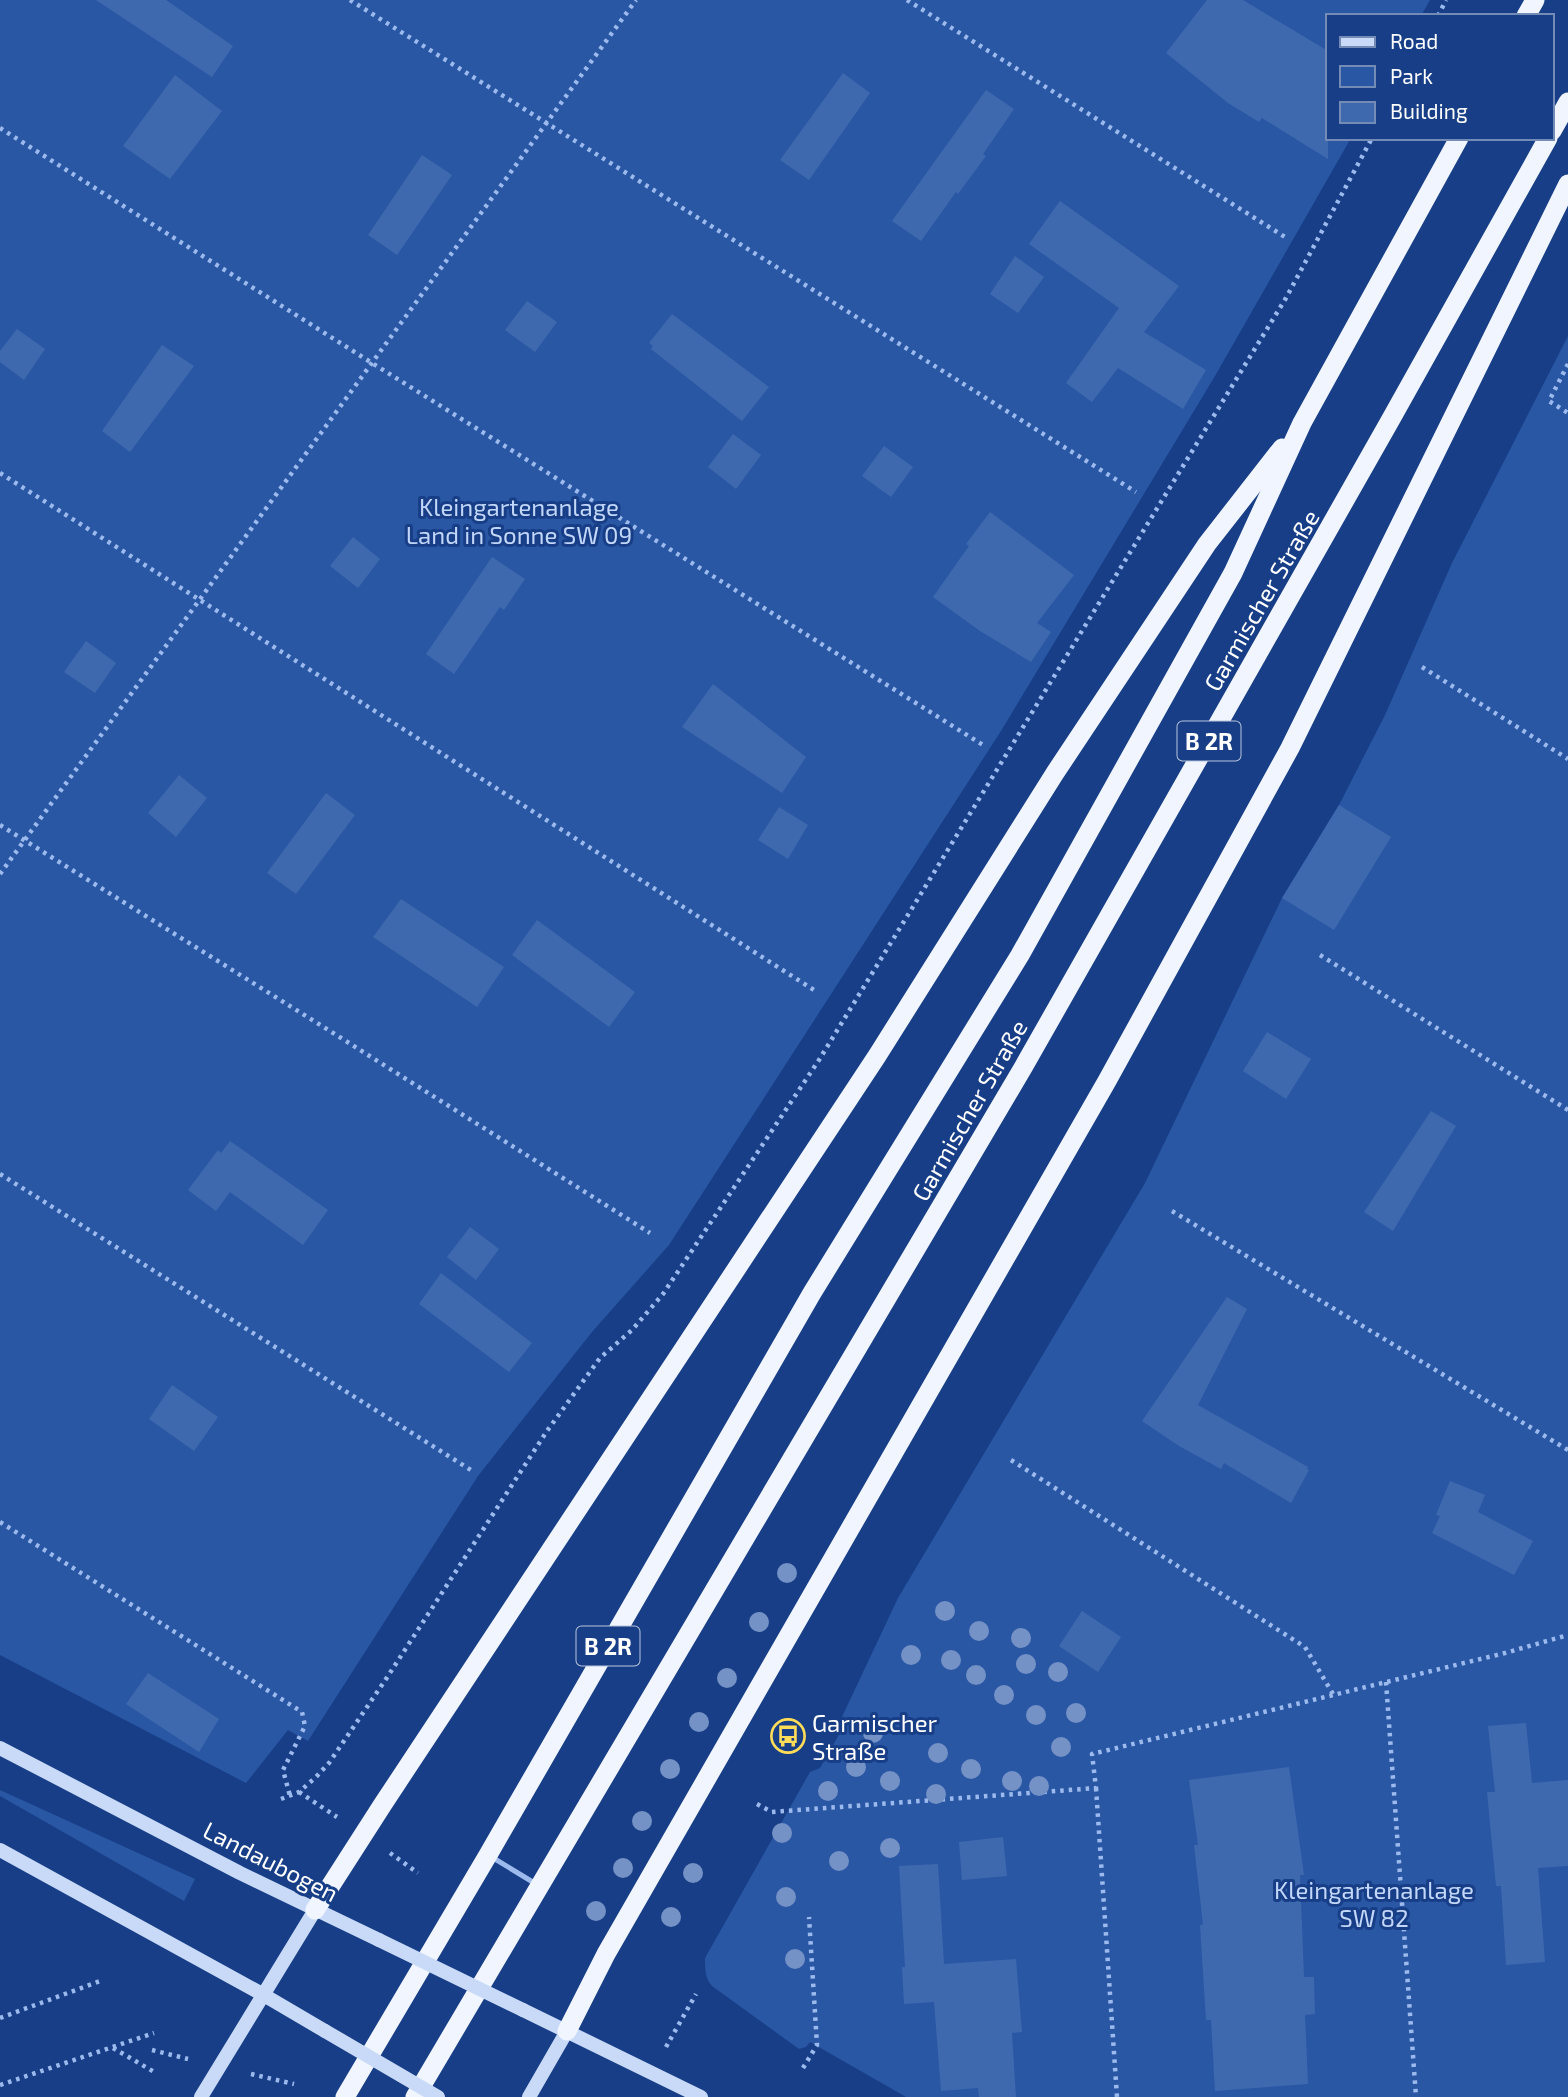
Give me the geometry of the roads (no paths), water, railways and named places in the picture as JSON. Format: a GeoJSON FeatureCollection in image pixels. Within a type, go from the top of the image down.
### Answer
{"type":"FeatureCollection","features":[{"type":"Feature","properties":{"kind":"highway"},"geometry":{"type":"LineString","coordinates":[[1554,127],[1568,102]]}},
{"type":"Feature","properties":{"kind":"highway","name":"Garmischer Straße"},"geometry":{"type":"LineString","coordinates":[[345,2097],[488,1855],[812,1293],[1027,943],[1227,585],[1303,423],[1458,140]]}},
{"type":"Feature","properties":{"kind":"highway","name":"Garmischer Straße"},"geometry":{"type":"LineString","coordinates":[[415,2097],[1024,1066],[1385,431],[1547,140]]}},
{"type":"Feature","properties":{"kind":"highway"},"geometry":{"type":"LineString","coordinates":[[567,2031],[620,1930],[1107,1080],[1290,748],[1568,184]]}},
{"type":"Feature","properties":{"kind":"highway"},"geometry":{"type":"LineString","coordinates":[[316,1910],[383,1804],[877,1056],[1055,773],[1207,544],[1303,423]]}},
{"type":"Feature","properties":{"kind":"main road","name":"Landaubogen"},"geometry":{"type":"LineString","coordinates":[[0,1748],[316,1910],[701,2097]]}},
{"type":"Feature","properties":{"kind":"main road"},"geometry":{"type":"LineString","coordinates":[[0,1850],[262,1994],[438,2097]]}},
{"type":"Feature","properties":{"kind":"main road"},"geometry":{"type":"LineString","coordinates":[[201,2097],[316,1910]]}},
{"type":"Feature","properties":{"kind":"main road"},"geometry":{"type":"LineString","coordinates":[[529,2097],[567,2031]]}},
{"type":"Feature","properties":{"kind":"lane"},"geometry":{"type":"LineString","coordinates":[[488,1855],[539,1886]]}},
{"type":"Feature","properties":{"kind":"place","name":"Garmischer Straße"},"geometry":{"type":"Point","coordinates":[788,1736]}},
{"type":"Feature","properties":{"kind":"park label","name":"Kleingartenanlage Land in Sonne SW 09"},"geometry":{"type":"Point","coordinates":[519,520]}},
{"type":"Feature","properties":{"kind":"park label","name":"Kleingartenanlage SW 82"},"geometry":{"type":"Point","coordinates":[1374,1903]}}]}
